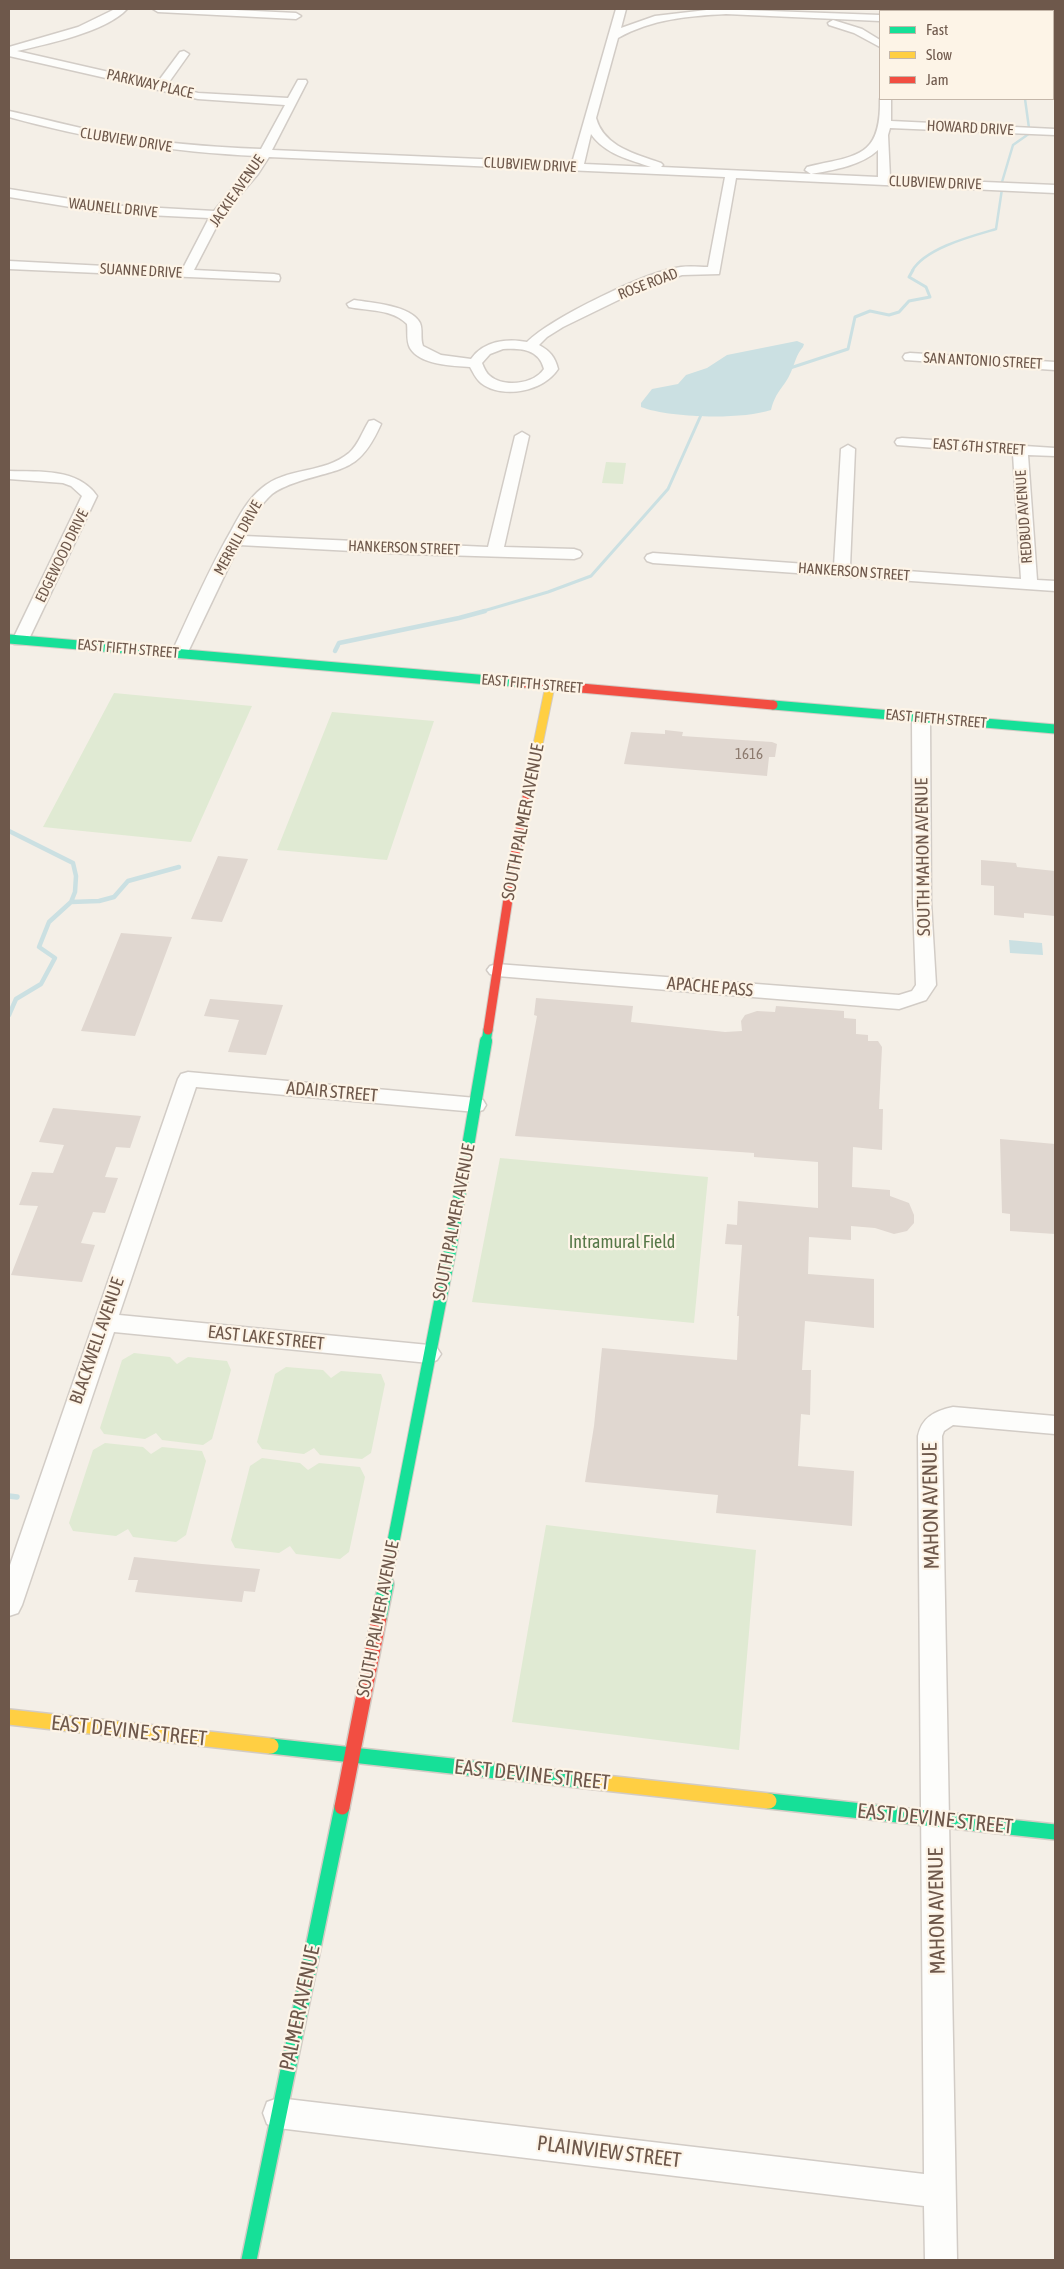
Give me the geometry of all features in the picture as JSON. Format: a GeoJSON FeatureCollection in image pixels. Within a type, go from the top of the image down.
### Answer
{"type":"FeatureCollection","features":[{"type":"Feature","properties":{"kind":"street"},"geometry":{"type":"LineString","coordinates":[[9,52],[91,26],[122,9]]}},
{"type":"Feature","properties":{"kind":"street"},"geometry":{"type":"LineString","coordinates":[[158,9],[296,16]]}},
{"type":"Feature","properties":{"kind":"street"},"geometry":{"type":"LineString","coordinates":[[577,168],[621,9]]}},
{"type":"Feature","properties":{"kind":"street"},"geometry":{"type":"LineString","coordinates":[[667,9],[733,11]]}},
{"type":"Feature","properties":{"kind":"street"},"geometry":{"type":"LineString","coordinates":[[613,36],[634,26],[665,18],[733,11],[754,10],[879,18]]}},
{"type":"Feature","properties":{"kind":"street"},"geometry":{"type":"LineString","coordinates":[[778,13],[842,26],[865,34],[879,43]]}},
{"type":"Feature","properties":{"kind":"street"},"geometry":{"type":"LineString","coordinates":[[9,42],[25,46]]}},
{"type":"Feature","properties":{"kind":"street","name":"PARKWAY PLACE"},"geometry":{"type":"LineString","coordinates":[[9,52],[159,88],[218,98],[292,102]]}},
{"type":"Feature","properties":{"kind":"street"},"geometry":{"type":"LineString","coordinates":[[159,88],[184,54]]}},
{"type":"Feature","properties":{"kind":"street","name":"JACKIE AVENUE"},"geometry":{"type":"LineString","coordinates":[[186,274],[218,215],[254,171],[265,153],[302,82]]}},
{"type":"Feature","properties":{"kind":"street"},"geometry":{"type":"LineString","coordinates":[[884,181],[886,100]]}},
{"type":"Feature","properties":{"kind":"street","name":"CLUBVIEW DRIVE"},"geometry":{"type":"LineString","coordinates":[[9,114],[63,130],[134,143],[200,150],[746,176],[1055,188]]}},
{"type":"Feature","properties":{"kind":"street"},"geometry":{"type":"LineString","coordinates":[[590,118],[591,127],[595,132],[618,150],[658,165],[696,173]]}},
{"type":"Feature","properties":{"kind":"street"},"geometry":{"type":"LineString","coordinates":[[746,176],[812,170],[844,163],[872,148],[884,130]]}},
{"type":"Feature","properties":{"kind":"street","name":"HOWARD DRIVE"},"geometry":{"type":"LineString","coordinates":[[884,130],[1055,132]]}},
{"type":"Feature","properties":{"kind":"street","name":"ROSE ROAD"},"geometry":{"type":"LineString","coordinates":[[530,346],[542,334],[558,324],[638,285],[682,271],[714,270],[731,175]]}},
{"type":"Feature","properties":{"kind":"street","name":"WAUNELL DRIVE"},"geometry":{"type":"LineString","coordinates":[[9,193],[107,209],[218,215]]}},
{"type":"Feature","properties":{"kind":"street","name":"SUANNE DRIVE"},"geometry":{"type":"LineString","coordinates":[[9,265],[274,278]]}},
{"type":"Feature","properties":{"kind":"street"},"geometry":{"type":"LineString","coordinates":[[354,304],[407,317],[414,325],[415,344],[426,355],[446,361],[475,364]]}},
{"type":"Feature","properties":{"kind":"street"},"geometry":{"type":"LineString","coordinates":[[530,346],[546,355],[551,366],[548,376],[532,384],[507,386],[492,384],[484,378],[475,364],[482,353],[490,348],[530,346]]}},
{"type":"Feature","properties":{"kind":"street","name":"SAN ANTONIO STREET"},"geometry":{"type":"LineString","coordinates":[[910,357],[1055,366]]}},
{"type":"Feature","properties":{"kind":"street","name":"MERRILL DRIVE"},"geometry":{"type":"LineString","coordinates":[[179,654],[234,540],[258,498],[279,484],[346,463],[363,449],[374,424]]}},
{"type":"Feature","properties":{"kind":"street"},"geometry":{"type":"LineString","coordinates":[[495,552],[522,436]]}},
{"type":"Feature","properties":{"kind":"street","name":"EAST 6TH STREET"},"geometry":{"type":"LineString","coordinates":[[902,442],[1055,452]]}},
{"type":"Feature","properties":{"kind":"street"},"geometry":{"type":"LineString","coordinates":[[842,571],[848,449]]}},
{"type":"Feature","properties":{"kind":"street","name":"REDBUD AVENUE"},"geometry":{"type":"LineString","coordinates":[[1020,450],[1029,585]]}},
{"type":"Feature","properties":{"kind":"street","name":"EDGEWOOD DRIVE"},"geometry":{"type":"LineString","coordinates":[[9,475],[71,480],[88,489],[90,496],[14,640]]}},
{"type":"Feature","properties":{"kind":"street","name":"HANKERSON STREET"},"geometry":{"type":"LineString","coordinates":[[234,540],[392,549],[574,554]]}},
{"type":"Feature","properties":{"kind":"street","name":"HANKERSON STREET"},"geometry":{"type":"LineString","coordinates":[[653,558],[1055,586]]}},
{"type":"Feature","properties":{"kind":"street","name":"EAST FIFTH STREET"},"geometry":{"type":"LineString","coordinates":[[14,640],[1055,729]]}},
{"type":"Feature","properties":{"kind":"street","name":"SOUTH PALMER AVENUE"},"geometry":{"type":"LineString","coordinates":[[352,1756],[476,1105],[514,860],[550,686]]}},
{"type":"Feature","properties":{"kind":"street","name":"SOUTH MAHON AVENUE"},"geometry":{"type":"LineString","coordinates":[[921,995],[926,986],[922,902],[922,718]]}},
{"type":"Feature","properties":{"kind":"street","name":"APACHE PASS"},"geometry":{"type":"LineString","coordinates":[[497,970],[899,1002],[910,1001],[921,995]]}},
{"type":"Feature","properties":{"kind":"street","name":"ADAIR STREET"},"geometry":{"type":"LineString","coordinates":[[188,1079],[476,1105]]}},
{"type":"Feature","properties":{"kind":"street","name":"BLACKWELL AVENUE"},"geometry":{"type":"LineString","coordinates":[[9,1604],[188,1079]]}},
{"type":"Feature","properties":{"kind":"street","name":"EAST LAKE STREET"},"geometry":{"type":"LineString","coordinates":[[104,1322],[429,1354]]}},
{"type":"Feature","properties":{"kind":"street","name":"MAHON AVENUE"},"geometry":{"type":"LineString","coordinates":[[941,2260],[930,1436],[934,1425],[943,1418],[953,1416],[1055,1425]]}},
{"type":"Feature","properties":{"kind":"street","name":"EAST DEVINE STREET"},"geometry":{"type":"LineString","coordinates":[[9,1717],[1055,1832]]}},
{"type":"Feature","properties":{"kind":"street","name":"PALMER AVENUE"},"geometry":{"type":"LineString","coordinates":[[249,2260],[352,1756]]}},
{"type":"Feature","properties":{"kind":"street","name":"PLAINVIEW STREET"},"geometry":{"type":"LineString","coordinates":[[278,2113],[940,2192]]}},
{"type":"Feature","properties":{"kind":"green space"},"geometry":{"type":"Polygon","coordinates":[[[606,462],[626,463],[623,484],[602,483],[606,462]]]}},
{"type":"Feature","properties":{"kind":"green space"},"geometry":{"type":"Polygon","coordinates":[[[114,693],[252,706],[191,842],[43,827],[114,693]]]}},
{"type":"Feature","properties":{"kind":"green space"},"geometry":{"type":"Polygon","coordinates":[[[332,712],[434,721],[387,860],[277,850],[332,712]]]}},
{"type":"Feature","properties":{"kind":"green space","name":"Intramural Field"},"geometry":{"type":"Polygon","coordinates":[[[500,1158],[708,1177],[694,1323],[472,1302],[500,1158]]]}},
{"type":"Feature","properties":{"kind":"green space"},"geometry":{"type":"Polygon","coordinates":[[[134,1353],[170,1357],[177,1364],[188,1357],[227,1361],[231,1370],[212,1439],[203,1445],[162,1440],[156,1433],[145,1439],[104,1434],[100,1428],[122,1360],[134,1353]]]}},
{"type":"Feature","properties":{"kind":"green space"},"geometry":{"type":"Polygon","coordinates":[[[286,1367],[323,1370],[331,1378],[341,1371],[381,1374],[385,1384],[371,1453],[362,1459],[320,1455],[314,1448],[304,1454],[262,1449],[257,1442],[275,1374],[286,1367]]]}},
{"type":"Feature","properties":{"kind":"green space"},"geometry":{"type":"Polygon","coordinates":[[[105,1443],[143,1447],[151,1454],[162,1447],[202,1451],[206,1461],[186,1535],[176,1542],[133,1537],[128,1529],[116,1536],[73,1531],[69,1523],[93,1450],[105,1443]]]}},
{"type":"Feature","properties":{"kind":"green space"},"geometry":{"type":"Polygon","coordinates":[[[262,1458],[300,1463],[308,1470],[319,1463],[360,1467],[365,1477],[349,1552],[340,1559],[296,1554],[290,1546],[279,1553],[235,1548],[231,1540],[250,1466],[262,1458]]]}},
{"type":"Feature","properties":{"kind":"green space"},"geometry":{"type":"Polygon","coordinates":[[[546,1525],[756,1550],[739,1750],[512,1722],[546,1525]]]}},
{"type":"Feature","properties":{"kind":"shaded area"},"geometry":{"type":"Polygon","coordinates":[[[797,341],[804,344],[803,347],[797,356],[791,372],[775,398],[771,410],[742,415],[706,416],[669,414],[641,407],[641,403],[652,389],[678,384],[686,375],[707,368],[727,355],[797,341]]]}},
{"type":"Feature","properties":{"kind":"shaded area"},"geometry":{"type":"Polygon","coordinates":[[[1009,940],[1042,943],[1043,955],[1010,953],[1009,940]]]}},
{"type":"Feature","properties":{"kind":"building"},"geometry":{"type":"Polygon","coordinates":[[[665,730],[683,732],[682,736],[772,742],[777,744],[775,757],[769,757],[767,776],[624,764],[631,732],[665,734],[665,730]]]}},
{"type":"Feature","properties":{"kind":"building"},"geometry":{"type":"Polygon","coordinates":[[[218,856],[248,859],[222,922],[191,919],[218,856]]]}},
{"type":"Feature","properties":{"kind":"building"},"geometry":{"type":"Polygon","coordinates":[[[981,860],[1016,863],[1017,867],[1055,871],[1055,916],[1024,913],[1024,918],[994,915],[994,886],[981,885],[981,860]]]}},
{"type":"Feature","properties":{"kind":"building"},"geometry":{"type":"Polygon","coordinates":[[[121,933],[172,937],[135,1036],[81,1031],[121,933]]]}},
{"type":"Feature","properties":{"kind":"building"},"geometry":{"type":"Polygon","coordinates":[[[536,998],[633,1006],[631,1022],[725,1032],[742,1031],[741,1021],[745,1015],[757,1011],[775,1012],[776,1006],[844,1011],[844,1018],[856,1019],[856,1034],[868,1035],[868,1041],[878,1041],[882,1047],[879,1109],[883,1109],[882,1150],[853,1147],[852,1187],[890,1190],[890,1196],[909,1203],[914,1215],[914,1223],[907,1231],[894,1234],[875,1228],[851,1226],[851,1240],[809,1237],[808,1274],[874,1279],[874,1328],[805,1321],[802,1370],[811,1370],[810,1415],[801,1414],[798,1466],[854,1471],[852,1526],[716,1513],[718,1495],[585,1482],[594,1426],[602,1348],[737,1360],[739,1316],[737,1316],[742,1245],[725,1244],[727,1224],[737,1225],[738,1201],[818,1208],[818,1162],[754,1157],[754,1153],[515,1136],[537,1016],[534,1015],[536,998]]]}},
{"type":"Feature","properties":{"kind":"building"},"geometry":{"type":"Polygon","coordinates":[[[210,999],[283,1005],[266,1055],[228,1052],[239,1020],[204,1016],[210,999]]]}},
{"type":"Feature","properties":{"kind":"building"},"geometry":{"type":"Polygon","coordinates":[[[53,1108],[141,1116],[130,1148],[116,1147],[105,1177],[118,1178],[105,1213],[93,1212],[81,1243],[95,1245],[82,1282],[11,1275],[38,1206],[19,1205],[32,1172],[53,1173],[64,1145],[39,1142],[53,1108]]]}},
{"type":"Feature","properties":{"kind":"building"},"geometry":{"type":"Polygon","coordinates":[[[1000,1139],[1055,1144],[1055,1234],[1010,1231],[1010,1214],[1002,1213],[1000,1139]]]}},
{"type":"Feature","properties":{"kind":"building"},"geometry":{"type":"Polygon","coordinates":[[[134,1557],[260,1569],[255,1592],[244,1591],[242,1602],[135,1592],[138,1580],[128,1580],[134,1557]]]}},
{"type":"Feature","properties":{"kind":"waterway"},"geometry":{"type":"LineString","coordinates":[[1025,100],[1029,128]]}},
{"type":"Feature","properties":{"kind":"waterway"},"geometry":{"type":"LineString","coordinates":[[1002,182],[1013,145],[1030,133]]}},
{"type":"Feature","properties":{"kind":"waterway"},"geometry":{"type":"LineString","coordinates":[[912,271],[918,263],[938,249],[962,239],[996,229],[1002,189]]}},
{"type":"Feature","properties":{"kind":"waterway"},"geometry":{"type":"LineString","coordinates":[[787,369],[848,349],[855,317],[870,311],[889,315],[899,312],[909,301],[930,297],[926,287],[909,277],[913,270]]}},
{"type":"Feature","properties":{"kind":"waterway"},"geometry":{"type":"LineString","coordinates":[[480,612],[548,592],[591,576],[668,489],[701,415],[706,412]]}},
{"type":"Feature","properties":{"kind":"waterway"},"geometry":{"type":"LineString","coordinates":[[335,651],[339,643],[485,611]]}},
{"type":"Feature","properties":{"kind":"waterway"},"geometry":{"type":"LineString","coordinates":[[9,831],[73,863],[76,876],[75,892],[71,902]]}},
{"type":"Feature","properties":{"kind":"waterway"},"geometry":{"type":"LineString","coordinates":[[71,902],[99,901],[114,897],[128,881],[179,867]]}},
{"type":"Feature","properties":{"kind":"waterway"},"geometry":{"type":"LineString","coordinates":[[9,1015],[16,999],[41,984],[55,958],[39,947],[49,922],[71,902]]}},
{"type":"Feature","properties":{"kind":"waterway"},"geometry":{"type":"LineString","coordinates":[[9,1496],[17,1497]]}},
{"type":"Feature","properties":{"kind":"traffic: fast"},"geometry":{"type":"LineString","coordinates":[[9,639],[524,683]]}},
{"type":"Feature","properties":{"kind":"traffic: fast"},"geometry":{"type":"LineString","coordinates":[[773,705],[1055,729]]}},
{"type":"Feature","properties":{"kind":"traffic: fast"},"geometry":{"type":"LineString","coordinates":[[379,1618],[450,1251],[488,1030]]}},
{"type":"Feature","properties":{"kind":"traffic: fast"},"geometry":{"type":"LineString","coordinates":[[271,1746],[596,1782]]}},
{"type":"Feature","properties":{"kind":"traffic: fast"},"geometry":{"type":"LineString","coordinates":[[769,1801],[1055,1832]]}},
{"type":"Feature","properties":{"kind":"traffic: fast"},"geometry":{"type":"LineString","coordinates":[[249,2260],[342,1807]]}},
{"type":"Feature","properties":{"kind":"traffic: slow"},"geometry":{"type":"LineString","coordinates":[[530,783],[550,686]]}},
{"type":"Feature","properties":{"kind":"traffic: slow"},"geometry":{"type":"LineString","coordinates":[[9,1717],[271,1746]]}},
{"type":"Feature","properties":{"kind":"traffic: slow"},"geometry":{"type":"LineString","coordinates":[[596,1782],[769,1801]]}},
{"type":"Feature","properties":{"kind":"traffic: jam"},"geometry":{"type":"LineString","coordinates":[[524,683],[773,705]]}},
{"type":"Feature","properties":{"kind":"traffic: jam"},"geometry":{"type":"LineString","coordinates":[[488,1030],[514,860],[530,783]]}},
{"type":"Feature","properties":{"kind":"traffic: jam"},"geometry":{"type":"LineString","coordinates":[[342,1807],[379,1618]]}}]}
